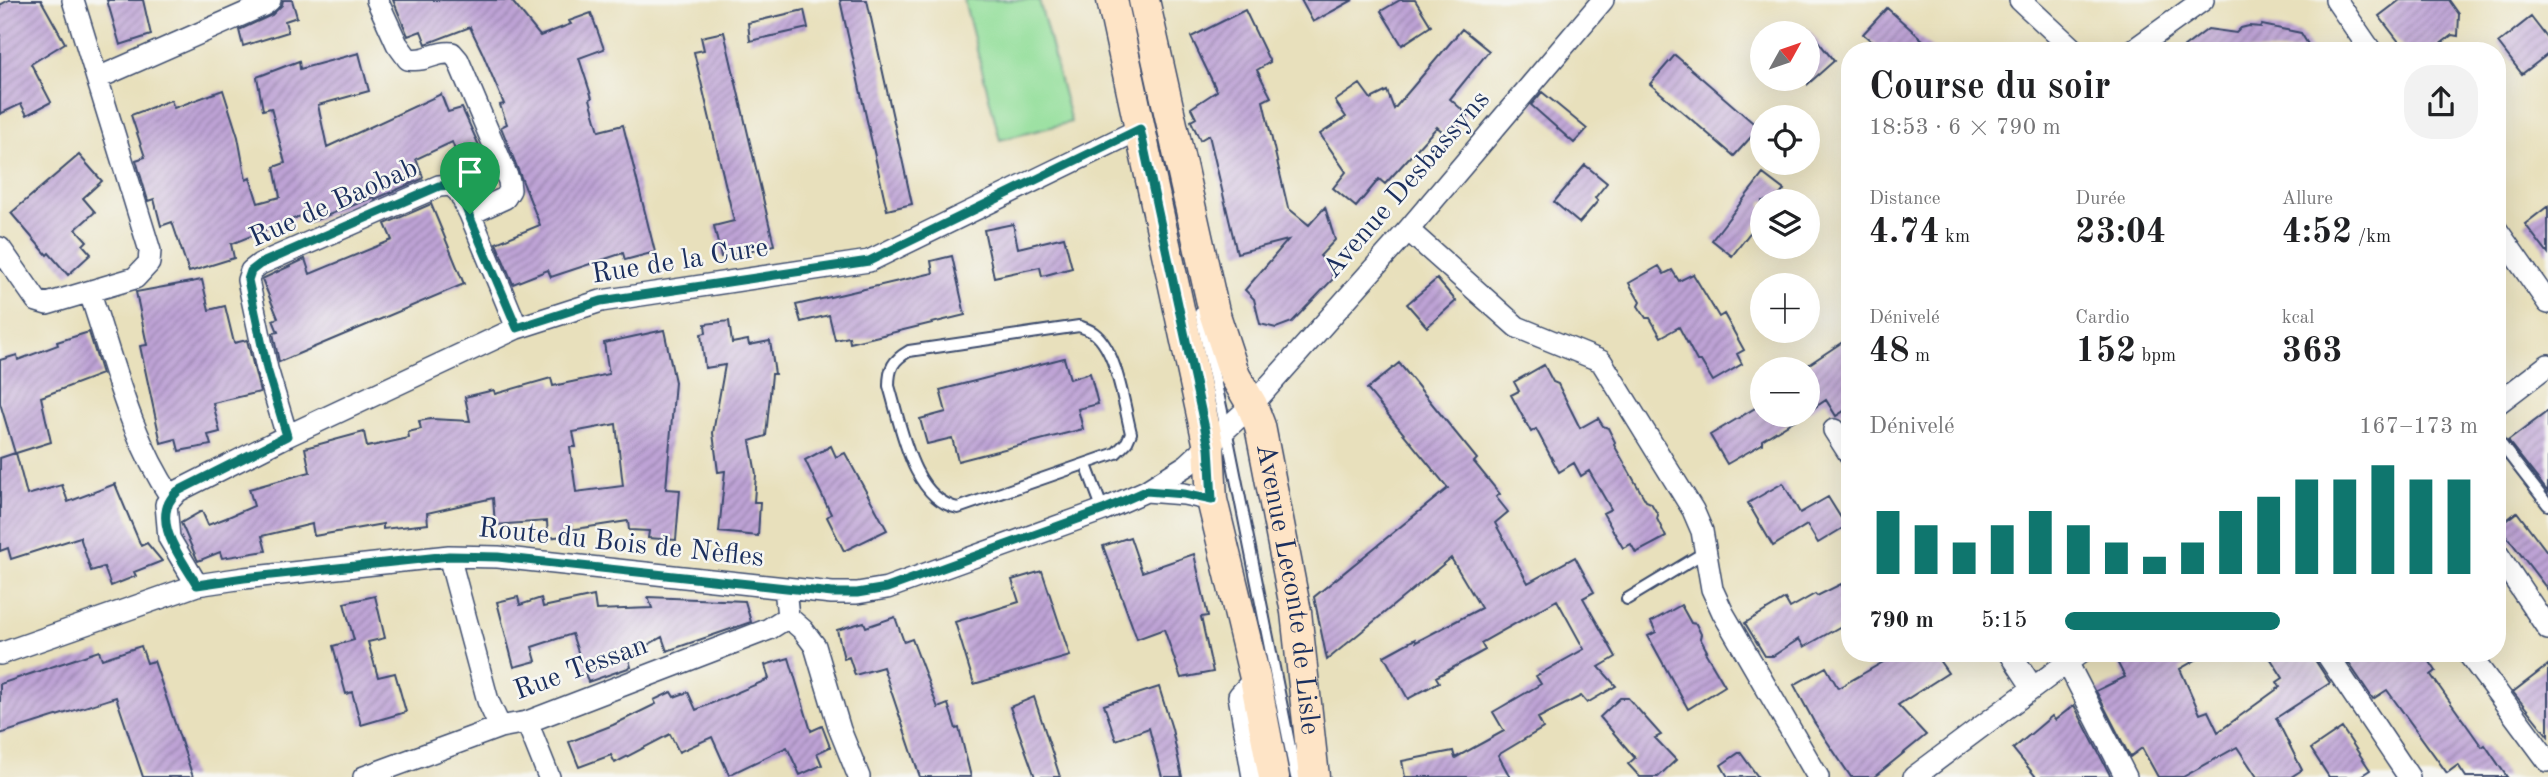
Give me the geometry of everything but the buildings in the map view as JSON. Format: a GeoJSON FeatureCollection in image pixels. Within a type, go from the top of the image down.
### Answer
{"type":"FeatureCollection","features":[{"type":"Feature","properties":{"kind":"main road"},"geometry":{"type":"LineString","coordinates":[[1112,0],[1140,129],[1217,438]]}},
{"type":"Feature","properties":{"kind":"main road","name":"Avenue Leconte de Lisle"},"geometry":{"type":"LineString","coordinates":[[1144,0],[1214,312],[1235,376],[1260,426],[1296,612],[1314,777]]}},
{"type":"Feature","properties":{"kind":"main road","name":"Avenue Leconte de Lisle"},"geometry":{"type":"LineString","coordinates":[[1217,438],[1212,500],[1255,678],[1274,777]]}},
{"type":"Feature","properties":{"kind":"street"},"geometry":{"type":"LineString","coordinates":[[0,248],[37,302],[47,304],[135,278],[149,263],[150,251],[73,0]]}},
{"type":"Feature","properties":{"kind":"street"},"geometry":{"type":"LineString","coordinates":[[98,78],[270,0]]}},
{"type":"Feature","properties":{"kind":"street"},"geometry":{"type":"LineString","coordinates":[[377,0],[397,44],[408,59],[422,61],[444,52],[452,53],[458,60],[509,181],[510,190],[505,198],[470,214]]}},
{"type":"Feature","properties":{"kind":"street","name":"Avenue Desbassyns"},"geometry":{"type":"LineString","coordinates":[[1251,405],[1408,229],[1603,0]]}},
{"type":"Feature","properties":{"kind":"street"},"geometry":{"type":"LineString","coordinates":[[2020,0],[2062,42]]}},
{"type":"Feature","properties":{"kind":"street"},"geometry":{"type":"LineString","coordinates":[[2145,42],[2203,0]]}},
{"type":"Feature","properties":{"kind":"street"},"geometry":{"type":"LineString","coordinates":[[2336,0],[2365,42]]}},
{"type":"Feature","properties":{"kind":"street","name":"Rue de la Cure"},"geometry":{"type":"LineString","coordinates":[[171,497],[287,436],[517,328],[601,301],[869,261],[1140,129]]}},
{"type":"Feature","properties":{"kind":"street","name":"Rue de Baobab"},"geometry":{"type":"LineString","coordinates":[[287,436],[261,343],[248,280],[251,271],[260,264],[439,186],[451,185],[459,192],[470,214],[517,328]]}},
{"type":"Feature","properties":{"kind":"street"},"geometry":{"type":"LineString","coordinates":[[1408,229],[1517,327],[1601,360],[1693,510],[1702,530],[1712,589],[1723,613],[1818,777]]}},
{"type":"Feature","properties":{"kind":"street"},"geometry":{"type":"LineString","coordinates":[[2506,243],[2548,303]]}},
{"type":"Feature","properties":{"kind":"street"},"geometry":{"type":"LineString","coordinates":[[90,293],[135,427],[171,497],[166,505],[169,538],[197,585]]}},
{"type":"Feature","properties":{"kind":"street"},"geometry":{"type":"LineString","coordinates":[[2506,397],[2548,365]]}},
{"type":"Feature","properties":{"kind":"street","name":"Route du Bois de Nèfles"},"geometry":{"type":"LineString","coordinates":[[0,654],[197,585],[449,556],[498,557],[844,593],[887,588],[1103,510],[1146,491],[1187,465],[1251,405]]}},
{"type":"Feature","properties":{"kind":"street"},"geometry":{"type":"LineString","coordinates":[[1834,430],[1841,441]]}},
{"type":"Feature","properties":{"kind":"street","name":"Route du Bois de Nèfles"},"geometry":{"type":"LineString","coordinates":[[1146,491],[1184,494],[1212,500]]}},
{"type":"Feature","properties":{"kind":"street"},"geometry":{"type":"LineString","coordinates":[[449,556],[488,701],[500,727]]}},
{"type":"Feature","properties":{"kind":"street"},"geometry":{"type":"LineString","coordinates":[[2506,566],[2548,629]]}},
{"type":"Feature","properties":{"kind":"street"},"geometry":{"type":"LineString","coordinates":[[785,588],[788,617],[815,646],[839,730],[859,777]]}},
{"type":"Feature","properties":{"kind":"street","name":"Rue Tessan"},"geometry":{"type":"LineString","coordinates":[[365,777],[500,727],[527,722],[769,628],[788,617]]}},
{"type":"Feature","properties":{"kind":"street"},"geometry":{"type":"LineString","coordinates":[[2016,662],[2033,688]]}},
{"type":"Feature","properties":{"kind":"street"},"geometry":{"type":"LineString","coordinates":[[1914,777],[2069,662]]}},
{"type":"Feature","properties":{"kind":"street"},"geometry":{"type":"LineString","coordinates":[[2076,662],[2126,777]]}},
{"type":"Feature","properties":{"kind":"street"},"geometry":{"type":"LineString","coordinates":[[2332,662],[2409,777]]}},
{"type":"Feature","properties":{"kind":"street"},"geometry":{"type":"LineString","coordinates":[[2475,662],[2542,754],[2541,777]]}},
{"type":"Feature","properties":{"kind":"street","name":"Avenue Leconte de Lisle"},"geometry":{"type":"LineString","coordinates":[[1253,777],[1239,696],[1255,678]]}},
{"type":"Feature","properties":{"kind":"street"},"geometry":{"type":"LineString","coordinates":[[527,722],[549,777]]}},
{"type":"Feature","properties":{"kind":"lane"},"geometry":{"type":"LineString","coordinates":[[1196,295],[1217,438]]}},
{"type":"Feature","properties":{"kind":"lane"},"geometry":{"type":"LineString","coordinates":[[1079,326],[1095,333],[1104,344],[1112,362],[1131,433],[1116,453],[1086,465],[958,509],[946,506],[929,493],[915,469],[889,386],[892,365],[897,358],[909,351],[1079,326]]}},
{"type":"Feature","properties":{"kind":"lane","name":"Avenue Leconte de Lisle"},"geometry":{"type":"LineString","coordinates":[[1217,438],[1296,777]]}},
{"type":"Feature","properties":{"kind":"lane"},"geometry":{"type":"LineString","coordinates":[[2506,451],[2548,505]]}},
{"type":"Feature","properties":{"kind":"lane"},"geometry":{"type":"LineString","coordinates":[[1086,465],[1103,510]]}},
{"type":"Feature","properties":{"kind":"lane"},"geometry":{"type":"LineString","coordinates":[[1628,599],[1705,552]]}},
{"type":"Feature","properties":{"kind":"green space"},"geometry":{"type":"Polygon","coordinates":[[[964,0],[1039,0],[1071,122],[1000,140],[964,0]]]}},
{"type":"Feature","properties":{"kind":"route"},"geometry":{"type":"LineString","coordinates":[[1140,129],[1209,447],[1212,500],[1195,495],[1146,491],[1103,510],[887,588],[857,593],[832,593],[498,557],[449,556],[197,585],[169,538],[166,505],[178,491],[287,436],[267,369],[248,280],[251,271],[260,264],[439,186],[451,185],[459,192],[470,214],[517,328],[601,301],[869,261],[1140,129]]}}]}
